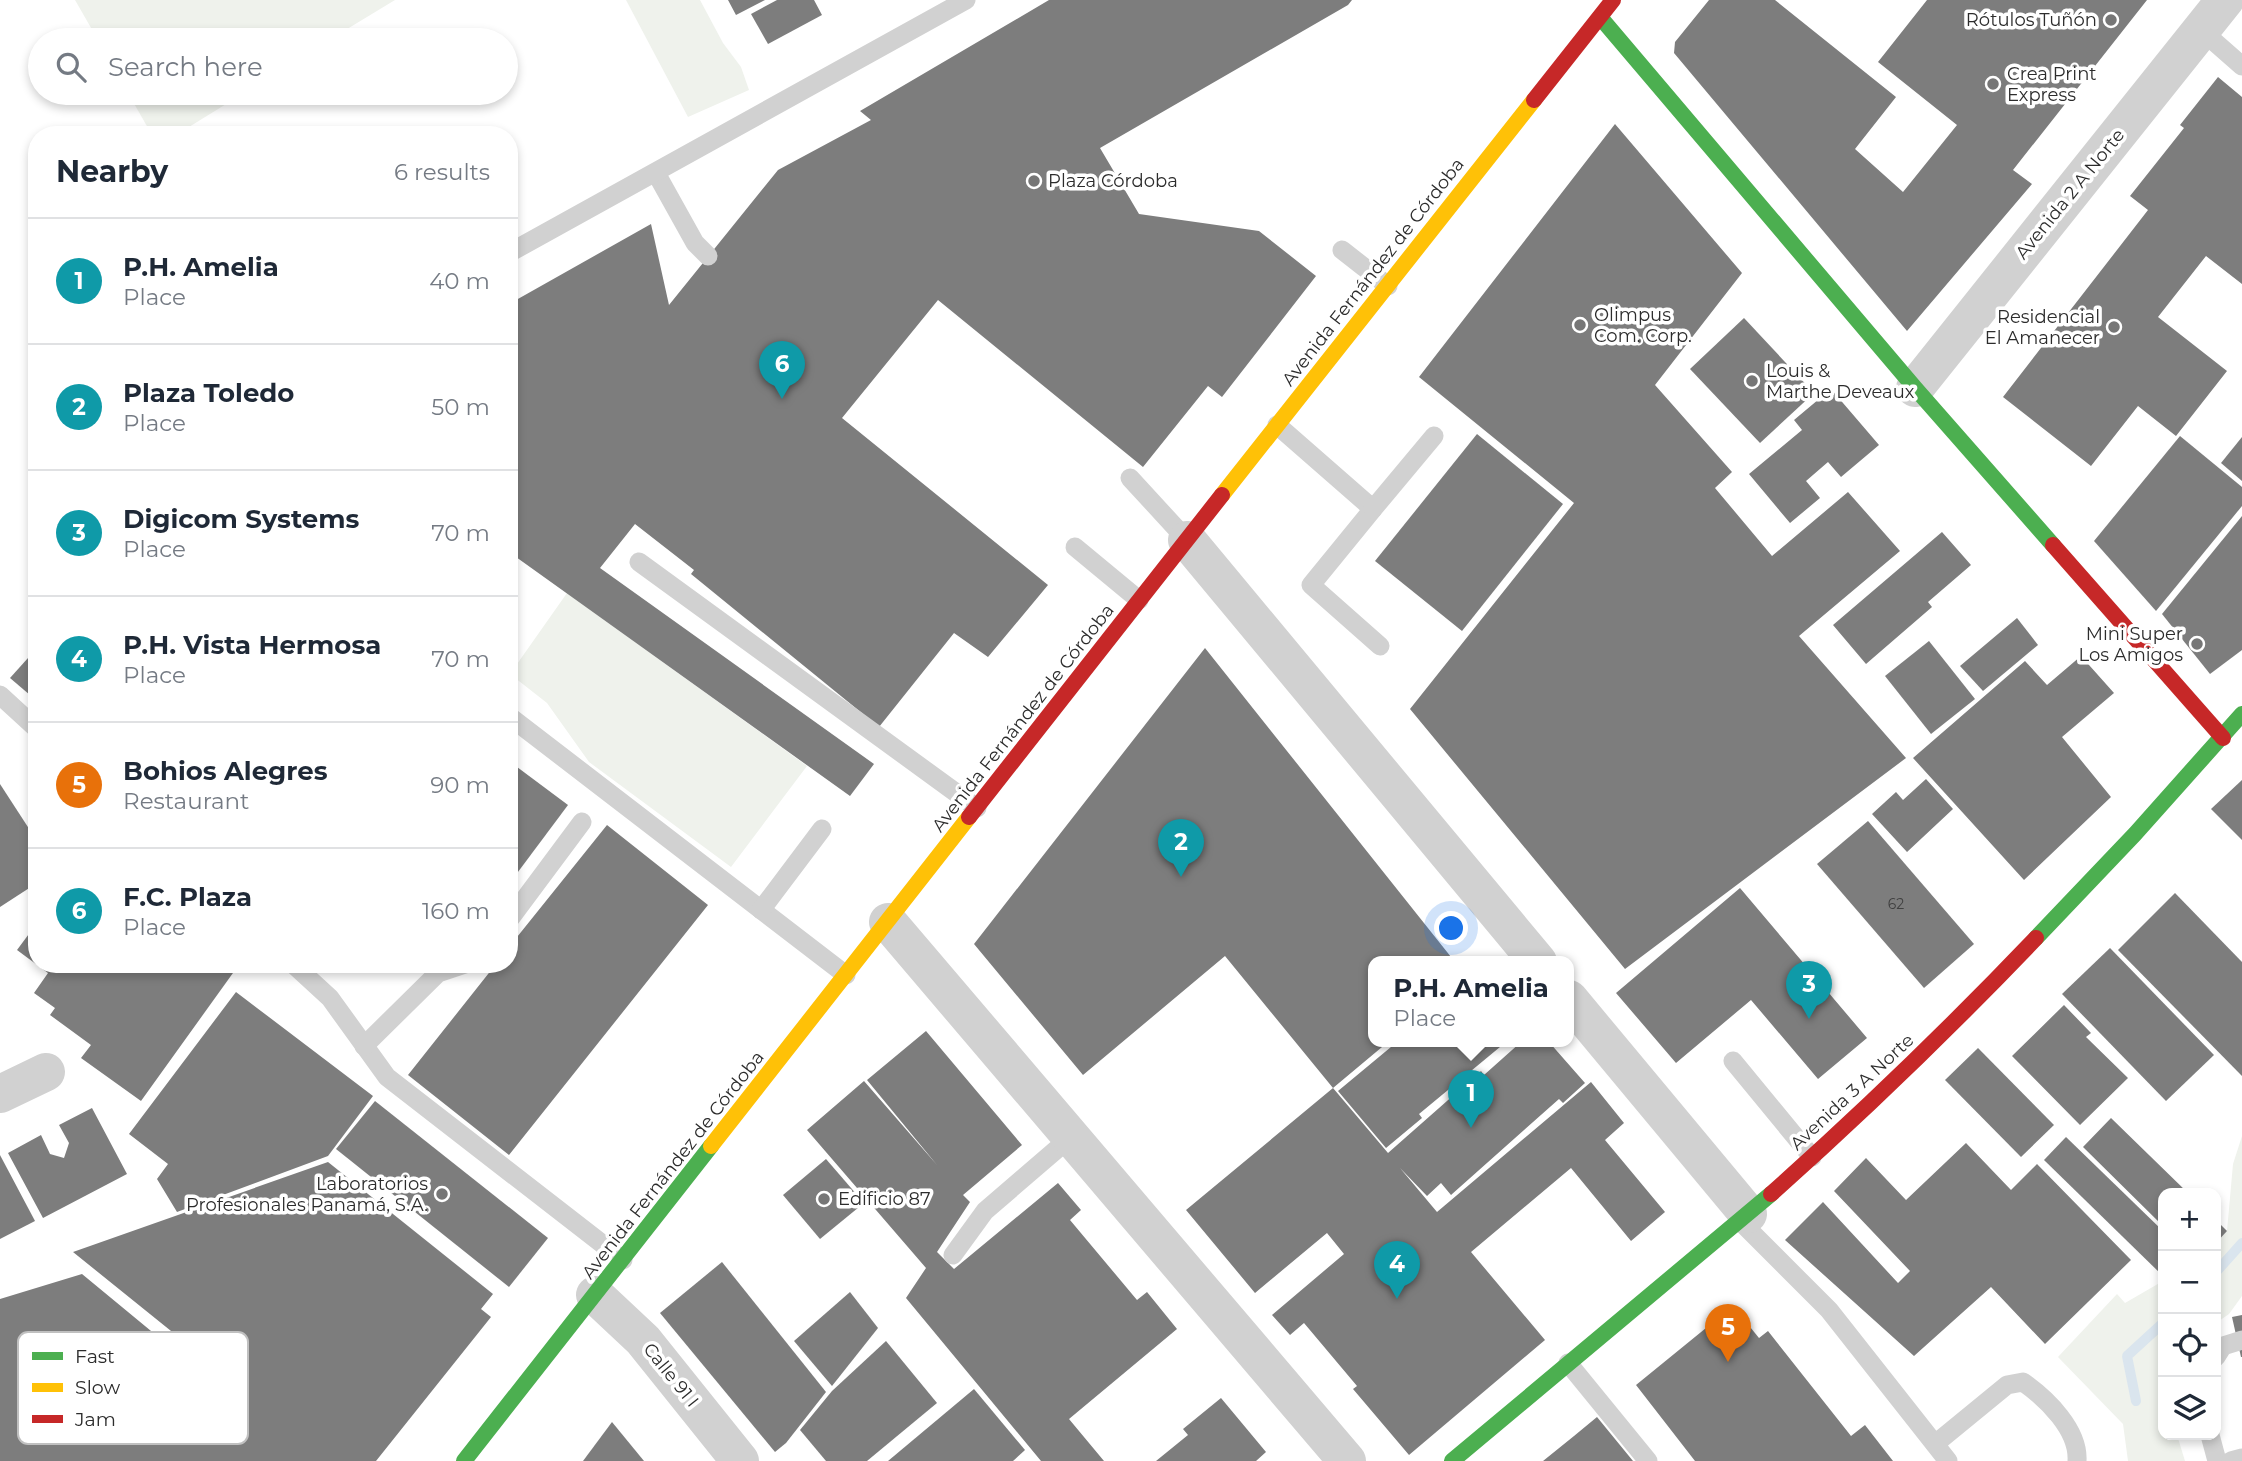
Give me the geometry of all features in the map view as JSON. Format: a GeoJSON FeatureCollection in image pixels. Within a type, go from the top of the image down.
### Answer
{"type":"FeatureCollection","features":[{"type":"Feature","properties":{"kind":"street","name":"Avenida Fernández de Córdoba"},"geometry":{"type":"LineString","coordinates":[[464,1461],[1613,0]]}},
{"type":"Feature","properties":{"kind":"street","name":"Avenida 2 A Norte"},"geometry":{"type":"LineString","coordinates":[[1915,388],[2225,0]]}},
{"type":"Feature","properties":{"kind":"street"},"geometry":{"type":"LineString","coordinates":[[1600,17],[1915,388],[2223,737]]}},
{"type":"Feature","properties":{"kind":"street"},"geometry":{"type":"LineString","coordinates":[[1187,540],[1533,956]]}},
{"type":"Feature","properties":{"kind":"street","name":"Avenida 3 A Norte"},"geometry":{"type":"LineString","coordinates":[[1452,1461],[1744,1217],[1858,1116],[1963,1014],[2135,834],[2242,713]]}},
{"type":"Feature","properties":{"kind":"street"},"geometry":{"type":"LineString","coordinates":[[888,922],[1347,1461]]}},
{"type":"Feature","properties":{"kind":"street"},"geometry":{"type":"LineString","coordinates":[[1574,1005],[1744,1217]]}},
{"type":"Feature","properties":{"kind":"street"},"geometry":{"type":"LineString","coordinates":[[0,1094],[46,1072]]}},
{"type":"Feature","properties":{"kind":"street","name":"Calle 91 I"},"geometry":{"type":"LineString","coordinates":[[595,1295],[643,1340],[740,1461]]}},
{"type":"Feature","properties":{"kind":"lane"},"geometry":{"type":"LineString","coordinates":[[518,248],[965,0]]}},
{"type":"Feature","properties":{"kind":"lane"},"geometry":{"type":"LineString","coordinates":[[2201,30],[2242,66]]}},
{"type":"Feature","properties":{"kind":"lane"},"geometry":{"type":"LineString","coordinates":[[656,173],[695,243],[708,256]]}},
{"type":"Feature","properties":{"kind":"lane"},"geometry":{"type":"LineString","coordinates":[[1342,250],[1388,286]]}},
{"type":"Feature","properties":{"kind":"lane"},"geometry":{"type":"LineString","coordinates":[[1277,425],[1373,509]]}},
{"type":"Feature","properties":{"kind":"lane"},"geometry":{"type":"LineString","coordinates":[[1380,646],[1311,585],[1434,436]]}},
{"type":"Feature","properties":{"kind":"lane"},"geometry":{"type":"LineString","coordinates":[[1130,478],[1187,540]]}},
{"type":"Feature","properties":{"kind":"lane"},"geometry":{"type":"LineString","coordinates":[[1075,547],[1139,600]]}},
{"type":"Feature","properties":{"kind":"lane"},"geometry":{"type":"LineString","coordinates":[[639,562],[977,808]]}},
{"type":"Feature","properties":{"kind":"lane"},"geometry":{"type":"LineString","coordinates":[[0,695],[28,721]]}},
{"type":"Feature","properties":{"kind":"lane"},"geometry":{"type":"LineString","coordinates":[[518,723],[846,975]]}},
{"type":"Feature","properties":{"kind":"lane"},"geometry":{"type":"LineString","coordinates":[[518,908],[582,822]]}},
{"type":"Feature","properties":{"kind":"lane"},"geometry":{"type":"LineString","coordinates":[[761,910],[822,829]]}},
{"type":"Feature","properties":{"kind":"lane"},"geometry":{"type":"LineString","coordinates":[[303,973],[330,998],[387,1077],[623,1260]]}},
{"type":"Feature","properties":{"kind":"lane"},"geometry":{"type":"LineString","coordinates":[[364,1046],[438,973]]}},
{"type":"Feature","properties":{"kind":"lane"},"geometry":{"type":"LineString","coordinates":[[1733,1061],[1812,1157]]}},
{"type":"Feature","properties":{"kind":"lane"},"geometry":{"type":"LineString","coordinates":[[953,1255],[985,1211],[1071,1137]]}},
{"type":"Feature","properties":{"kind":"lane"},"geometry":{"type":"LineString","coordinates":[[1744,1217],[1829,1310],[1948,1461]]}},
{"type":"Feature","properties":{"kind":"lane"},"geometry":{"type":"LineString","coordinates":[[2221,1349],[2242,1340]]}},
{"type":"Feature","properties":{"kind":"lane"},"geometry":{"type":"LineString","coordinates":[[1567,1363],[1648,1461]]}},
{"type":"Feature","properties":{"kind":"lane"},"geometry":{"type":"LineString","coordinates":[[1935,1444],[2007,1385],[2022,1382],[2034,1390],[2064,1421],[2078,1448],[2077,1461]]}},
{"type":"Feature","properties":{"kind":"lane"},"geometry":{"type":"LineString","coordinates":[[2211,1440],[2217,1461]]}},
{"type":"Feature","properties":{"kind":"lane"},"geometry":{"type":"LineString","coordinates":[[2231,1461],[2242,1458]]}},
{"type":"Feature","properties":{"kind":"shaded area"},"geometry":{"type":"Polygon","coordinates":[[[75,0],[395,0],[349,28],[91,28],[75,0]]]}},
{"type":"Feature","properties":{"kind":"shaded area"},"geometry":{"type":"Polygon","coordinates":[[[626,0],[700,0],[723,43],[741,67],[749,90],[688,117],[626,0]]]}},
{"type":"Feature","properties":{"kind":"shaded area"},"geometry":{"type":"Polygon","coordinates":[[[135,105],[225,105],[191,126],[147,126],[135,105]]]}},
{"type":"Feature","properties":{"kind":"shaded area"},"geometry":{"type":"Polygon","coordinates":[[[567,593],[807,766],[731,867],[589,762],[547,703],[518,680],[518,663],[567,593]]]}},
{"type":"Feature","properties":{"kind":"shaded area"},"geometry":{"type":"Polygon","coordinates":[[[2242,1136],[2242,1296],[2229,1314],[2221,1320],[2221,1238],[2227,1231],[2233,1164],[2242,1136]]]}},
{"type":"Feature","properties":{"kind":"shaded area"},"geometry":{"type":"Polygon","coordinates":[[[2158,1284],[2158,1440],[2179,1440],[2185,1461],[2128,1461],[2123,1424],[2058,1357],[2117,1294],[2125,1303],[2158,1284]]]}},
{"type":"Feature","properties":{"kind":"building"},"geometry":{"type":"Polygon","coordinates":[[[728,0],[765,0],[736,15],[728,0]]]}},
{"type":"Feature","properties":{"kind":"building"},"geometry":{"type":"Polygon","coordinates":[[[777,0],[814,0],[822,15],[768,44],[751,14],[777,0]]]}},
{"type":"Feature","properties":{"kind":"building"},"geometry":{"type":"Polygon","coordinates":[[[1049,0],[1352,0],[1348,5],[1100,148],[1139,214],[1259,231],[1316,276],[1222,397],[1208,386],[1143,467],[938,300],[842,418],[1048,585],[988,657],[954,633],[879,727],[691,574],[694,570],[635,524],[600,568],[874,764],[850,796],[518,558],[518,299],[651,224],[669,305],[778,170],[871,120],[860,111],[1049,0]]]}},
{"type":"Feature","properties":{"kind":"building"},"geometry":{"type":"Polygon","coordinates":[[[1709,0],[1775,0],[1896,97],[1855,149],[1903,192],[1957,125],[1878,62],[1927,0],[2147,0],[2013,170],[2032,184],[1907,331],[1674,53],[1675,42],[1709,0]]]}},
{"type":"Feature","properties":{"kind":"building"},"geometry":{"type":"Polygon","coordinates":[[[2218,77],[2242,97],[2242,284],[2206,256],[2158,317],[2227,371],[2176,436],[2138,406],[2091,466],[2003,397],[2148,210],[2130,196],[2184,128],[2180,125],[2218,77]]]}},
{"type":"Feature","properties":{"kind":"building"},"geometry":{"type":"Polygon","coordinates":[[[1615,124],[1742,273],[1655,385],[1732,472],[1715,488],[1772,556],[1848,492],[1900,551],[1799,636],[1906,758],[1625,969],[1410,709],[1574,503],[1419,377],[1615,124]]]}},
{"type":"Feature","properties":{"kind":"building","name":"Louis & Marthe Deveaux"},"geometry":{"type":"Polygon","coordinates":[[[1744,318],[1814,393],[1760,443],[1690,369],[1744,318]]]}},
{"type":"Feature","properties":{"kind":"building"},"geometry":{"type":"Polygon","coordinates":[[[1831,389],[1879,445],[1841,477],[1828,462],[1806,481],[1820,498],[1790,523],[1749,474],[1802,430],[1794,420],[1831,389]]]}},
{"type":"Feature","properties":{"kind":"building"},"geometry":{"type":"Polygon","coordinates":[[[1477,434],[1563,504],[1462,631],[1375,561],[1477,434]]]}},
{"type":"Feature","properties":{"kind":"building"},"geometry":{"type":"Polygon","coordinates":[[[2180,436],[2242,487],[2242,506],[2156,611],[2094,541],[2180,436]]]}},
{"type":"Feature","properties":{"kind":"building"},"geometry":{"type":"Polygon","coordinates":[[[2242,437],[2242,481],[2221,463],[2242,437]]]}},
{"type":"Feature","properties":{"kind":"building"},"geometry":{"type":"Polygon","coordinates":[[[2242,516],[2242,650],[2210,674],[2162,614],[2242,516]]]}},
{"type":"Feature","properties":{"kind":"building"},"geometry":{"type":"Polygon","coordinates":[[[1942,532],[1971,565],[1928,602],[1932,607],[1866,664],[1833,625],[1942,532]]]}},
{"type":"Feature","properties":{"kind":"building"},"geometry":{"type":"Polygon","coordinates":[[[2017,618],[2038,645],[1983,691],[1960,666],[2017,618]]]}},
{"type":"Feature","properties":{"kind":"building"},"geometry":{"type":"Polygon","coordinates":[[[1929,641],[1975,699],[1931,734],[1885,676],[1929,641]]]}},
{"type":"Feature","properties":{"kind":"building"},"geometry":{"type":"Polygon","coordinates":[[[1205,648],[1450,956],[1368,956],[1368,1047],[1382,1047],[1333,1088],[1225,956],[1083,1075],[974,944],[1205,648]]]}},
{"type":"Feature","properties":{"kind":"building"},"geometry":{"type":"Polygon","coordinates":[[[2081,656],[2114,693],[2062,737],[2111,797],[2024,880],[1913,758],[2025,661],[2047,685],[2081,656]]]}},
{"type":"Feature","properties":{"kind":"building"},"geometry":{"type":"Polygon","coordinates":[[[28,658],[28,693],[10,678],[28,658]]]}},
{"type":"Feature","properties":{"kind":"building"},"geometry":{"type":"Polygon","coordinates":[[[518,768],[568,805],[518,872],[518,768]]]}},
{"type":"Feature","properties":{"kind":"building"},"geometry":{"type":"Polygon","coordinates":[[[1926,779],[1953,809],[1907,852],[1872,814],[1896,792],[1903,800],[1926,779]]]}},
{"type":"Feature","properties":{"kind":"building"},"geometry":{"type":"Polygon","coordinates":[[[2242,780],[2242,840],[2211,809],[2242,780]]]}},
{"type":"Feature","properties":{"kind":"building"},"geometry":{"type":"Polygon","coordinates":[[[0,784],[28,827],[28,889],[0,907],[0,784]]]}},
{"type":"Feature","properties":{"kind":"building"},"geometry":{"type":"Polygon","coordinates":[[[1868,821],[1974,944],[1924,988],[1817,864],[1868,821]]]}},
{"type":"Feature","properties":{"kind":"building"},"geometry":{"type":"Polygon","coordinates":[[[607,825],[708,905],[509,1155],[408,1075],[489,973],[518,973],[518,936],[607,825]]]}},
{"type":"Feature","properties":{"kind":"building"},"geometry":{"type":"Polygon","coordinates":[[[1740,888],[1867,1038],[1818,1079],[1751,1000],[1676,1063],[1616,993],[1740,888]]]}},
{"type":"Feature","properties":{"kind":"building"},"geometry":{"type":"Polygon","coordinates":[[[2175,893],[2242,962],[2242,1076],[2118,950],[2175,893]]]}},
{"type":"Feature","properties":{"kind":"building"},"geometry":{"type":"Polygon","coordinates":[[[28,935],[28,958],[17,950],[28,935]]]}},
{"type":"Feature","properties":{"kind":"building"},"geometry":{"type":"Polygon","coordinates":[[[2110,948],[2214,1055],[2166,1101],[2062,994],[2110,948]]]}},
{"type":"Feature","properties":{"kind":"building"},"geometry":{"type":"Polygon","coordinates":[[[48,973],[233,973],[141,1101],[81,1058],[91,1045],[50,1015],[55,1008],[34,993],[48,973]]]}},
{"type":"Feature","properties":{"kind":"building"},"geometry":{"type":"Polygon","coordinates":[[[236,992],[373,1096],[328,1156],[177,1212],[157,1179],[168,1164],[129,1134],[236,992]]]}},
{"type":"Feature","properties":{"kind":"building"},"geometry":{"type":"Polygon","coordinates":[[[2064,1005],[2091,1033],[2086,1037],[2128,1078],[2080,1125],[2012,1056],[2064,1005]]]}},
{"type":"Feature","properties":{"kind":"building"},"geometry":{"type":"Polygon","coordinates":[[[926,1031],[1022,1145],[963,1195],[970,1202],[937,1252],[954,1269],[1058,1183],[1081,1210],[1070,1220],[1137,1300],[1147,1292],[1177,1329],[1069,1419],[1104,1461],[1041,1461],[906,1298],[926,1268],[807,1130],[864,1081],[937,1165],[867,1080],[926,1031]]]}},
{"type":"Feature","properties":{"kind":"building"},"geometry":{"type":"Polygon","coordinates":[[[1391,1047],[1500,1047],[1419,1114],[1422,1118],[1386,1148],[1338,1091],[1391,1047]]]}},
{"type":"Feature","properties":{"kind":"building"},"geometry":{"type":"Polygon","coordinates":[[[1515,1047],[1553,1047],[1585,1083],[1563,1103],[1559,1099],[1451,1195],[1441,1183],[1427,1196],[1400,1168],[1437,1212],[1591,1082],[1624,1123],[1605,1140],[1665,1212],[1631,1241],[1571,1168],[1471,1252],[1545,1340],[1409,1455],[1353,1389],[1357,1386],[1304,1323],[1290,1335],[1272,1315],[1344,1254],[1327,1233],[1255,1293],[1186,1210],[1333,1088],[1388,1153],[1481,1071],[1484,1075],[1515,1047]]]}},
{"type":"Feature","properties":{"kind":"building"},"geometry":{"type":"Polygon","coordinates":[[[1978,1048],[2054,1125],[2021,1157],[1945,1080],[1978,1048]]]}},
{"type":"Feature","properties":{"kind":"building","name":"Laboratorios Profesionales Panamá, S.A."},"geometry":{"type":"Polygon","coordinates":[[[375,1101],[548,1238],[509,1287],[336,1149],[375,1101]]]}},
{"type":"Feature","properties":{"kind":"building"},"geometry":{"type":"Polygon","coordinates":[[[92,1108],[127,1174],[43,1218],[8,1153],[41,1135],[50,1154],[64,1158],[69,1143],[59,1125],[92,1108]]]}},
{"type":"Feature","properties":{"kind":"building"},"geometry":{"type":"Polygon","coordinates":[[[2111,1118],[2183,1188],[2158,1188],[2158,1221],[2083,1147],[2111,1118]]]}},
{"type":"Feature","properties":{"kind":"building"},"geometry":{"type":"Polygon","coordinates":[[[2066,1137],[2158,1226],[2158,1271],[2044,1160],[2066,1137]]]}},
{"type":"Feature","properties":{"kind":"building"},"geometry":{"type":"Polygon","coordinates":[[[1966,1143],[2011,1190],[2037,1164],[2131,1260],[2045,1344],[1991,1287],[1914,1356],[1785,1240],[1823,1202],[1898,1283],[1910,1271],[1834,1191],[1866,1158],[1906,1200],[1966,1143]]]}},
{"type":"Feature","properties":{"kind":"building"},"geometry":{"type":"Polygon","coordinates":[[[0,1155],[35,1221],[0,1239],[0,1155]]]}},
{"type":"Feature","properties":{"kind":"building","name":"Edificio 87"},"geometry":{"type":"Polygon","coordinates":[[[826,1159],[864,1203],[820,1239],[783,1195],[826,1159]]]}},
{"type":"Feature","properties":{"kind":"building"},"geometry":{"type":"Polygon","coordinates":[[[328,1162],[493,1294],[481,1309],[491,1317],[376,1461],[0,1461],[0,1299],[82,1274],[152,1332],[18,1332],[18,1444],[248,1444],[248,1332],[172,1332],[73,1252],[328,1162]]]}},
{"type":"Feature","properties":{"kind":"building"},"geometry":{"type":"Polygon","coordinates":[[[2221,1225],[2227,1231],[2221,1238],[2221,1225]]]}},
{"type":"Feature","properties":{"kind":"building"},"geometry":{"type":"Polygon","coordinates":[[[722,1262],[826,1392],[786,1443],[775,1452],[660,1313],[722,1262]]]}},
{"type":"Feature","properties":{"kind":"building"},"geometry":{"type":"Polygon","coordinates":[[[850,1292],[878,1328],[832,1386],[794,1341],[850,1292]]]}},
{"type":"Feature","properties":{"kind":"building"},"geometry":{"type":"Polygon","coordinates":[[[1733,1306],[1759,1338],[1768,1331],[1851,1436],[1865,1425],[1893,1461],[1695,1461],[1636,1385],[1733,1306]]]}},
{"type":"Feature","properties":{"kind":"building"},"geometry":{"type":"Polygon","coordinates":[[[2242,1315],[2242,1357],[2241,1357],[2232,1317],[2242,1315]]]}},
{"type":"Feature","properties":{"kind":"building"},"geometry":{"type":"Polygon","coordinates":[[[886,1341],[937,1403],[867,1461],[826,1461],[800,1430],[832,1391],[886,1341]]]}},
{"type":"Feature","properties":{"kind":"building"},"geometry":{"type":"Polygon","coordinates":[[[974,1389],[1025,1450],[1013,1461],[888,1461],[974,1389]]]}},
{"type":"Feature","properties":{"kind":"building"},"geometry":{"type":"Polygon","coordinates":[[[1221,1398],[1266,1452],[1256,1461],[1156,1461],[1188,1435],[1183,1429],[1221,1398]]]}},
{"type":"Feature","properties":{"kind":"building"},"geometry":{"type":"Polygon","coordinates":[[[1597,1417],[1633,1461],[1543,1461],[1574,1436],[1597,1417]]]}},
{"type":"Feature","properties":{"kind":"building"},"geometry":{"type":"Polygon","coordinates":[[[612,1422],[644,1461],[583,1461],[612,1422]]]}},
{"type":"Feature","properties":{"kind":"waterway"},"geometry":{"type":"LineString","coordinates":[[2221,1266],[2242,1243]]}},
{"type":"Feature","properties":{"kind":"waterway"},"geometry":{"type":"LineString","coordinates":[[2136,1401],[2127,1356],[2158,1328]]}},
{"type":"Feature","properties":{"kind":"traffic: fast"},"geometry":{"type":"LineString","coordinates":[[1600,17],[1915,388],[2053,545]]}},
{"type":"Feature","properties":{"kind":"traffic: fast"},"geometry":{"type":"LineString","coordinates":[[2036,938],[2135,834],[2242,714]]}},
{"type":"Feature","properties":{"kind":"traffic: fast"},"geometry":{"type":"LineString","coordinates":[[464,1461],[711,1146]]}},
{"type":"Feature","properties":{"kind":"traffic: fast"},"geometry":{"type":"LineString","coordinates":[[1452,1461],[1771,1194]]}},
{"type":"Feature","properties":{"kind":"traffic: slow"},"geometry":{"type":"LineString","coordinates":[[1222,495],[1534,100]]}},
{"type":"Feature","properties":{"kind":"traffic: slow"},"geometry":{"type":"LineString","coordinates":[[711,1146],[969,817]]}},
{"type":"Feature","properties":{"kind":"traffic: jam"},"geometry":{"type":"LineString","coordinates":[[1534,100],[1613,0]]}},
{"type":"Feature","properties":{"kind":"traffic: jam"},"geometry":{"type":"LineString","coordinates":[[969,817],[1222,495]]}},
{"type":"Feature","properties":{"kind":"traffic: jam"},"geometry":{"type":"LineString","coordinates":[[2053,545],[2223,738]]}},
{"type":"Feature","properties":{"kind":"traffic: jam"},"geometry":{"type":"LineString","coordinates":[[1771,1194],[1906,1069],[2036,938]]}},
{"type":"Feature","properties":{"kind":"place","name":"Rótulos Tuñón"},"geometry":{"type":"Point","coordinates":[2111,20]}},
{"type":"Feature","properties":{"kind":"place","name":"Crea Print Express"},"geometry":{"type":"Point","coordinates":[1993,84]}},
{"type":"Feature","properties":{"kind":"place","name":"Plaza Córdoba"},"geometry":{"type":"Point","coordinates":[1034,181]}},
{"type":"Feature","properties":{"kind":"place","name":"Olimpus Com. Corp."},"geometry":{"type":"Point","coordinates":[1580,325]}},
{"type":"Feature","properties":{"kind":"place","name":"Residencial El Amanecer"},"geometry":{"type":"Point","coordinates":[2114,327]}},
{"type":"Feature","properties":{"kind":"place","name":"Louis & Marthe Deveaux"},"geometry":{"type":"Point","coordinates":[1752,381]}},
{"type":"Feature","properties":{"kind":"place","name":"F.C. Plaza"},"geometry":{"type":"Point","coordinates":[782,399]}},
{"type":"Feature","properties":{"kind":"place","name":"Mini Super Los Amigos"},"geometry":{"type":"Point","coordinates":[2197,644]}},
{"type":"Feature","properties":{"kind":"place","name":"Plaza Toledo"},"geometry":{"type":"Point","coordinates":[1181,877]}},
{"type":"Feature","properties":{"kind":"place","name":"Digicom Systems"},"geometry":{"type":"Point","coordinates":[1809,1019]}},
{"type":"Feature","properties":{"kind":"place","name":"P.H. Amelia"},"geometry":{"type":"Point","coordinates":[1471,1128]}},
{"type":"Feature","properties":{"kind":"place","name":"Laboratorios Profesionales Panamá, S.A."},"geometry":{"type":"Point","coordinates":[442,1194]}},
{"type":"Feature","properties":{"kind":"place","name":"Edificio 87"},"geometry":{"type":"Point","coordinates":[824,1199]}},
{"type":"Feature","properties":{"kind":"place","name":"P.H. Vista Hermosa"},"geometry":{"type":"Point","coordinates":[1397,1299]}},
{"type":"Feature","properties":{"kind":"place","name":"Bohios Alegres"},"geometry":{"type":"Point","coordinates":[1728,1362]}}]}
